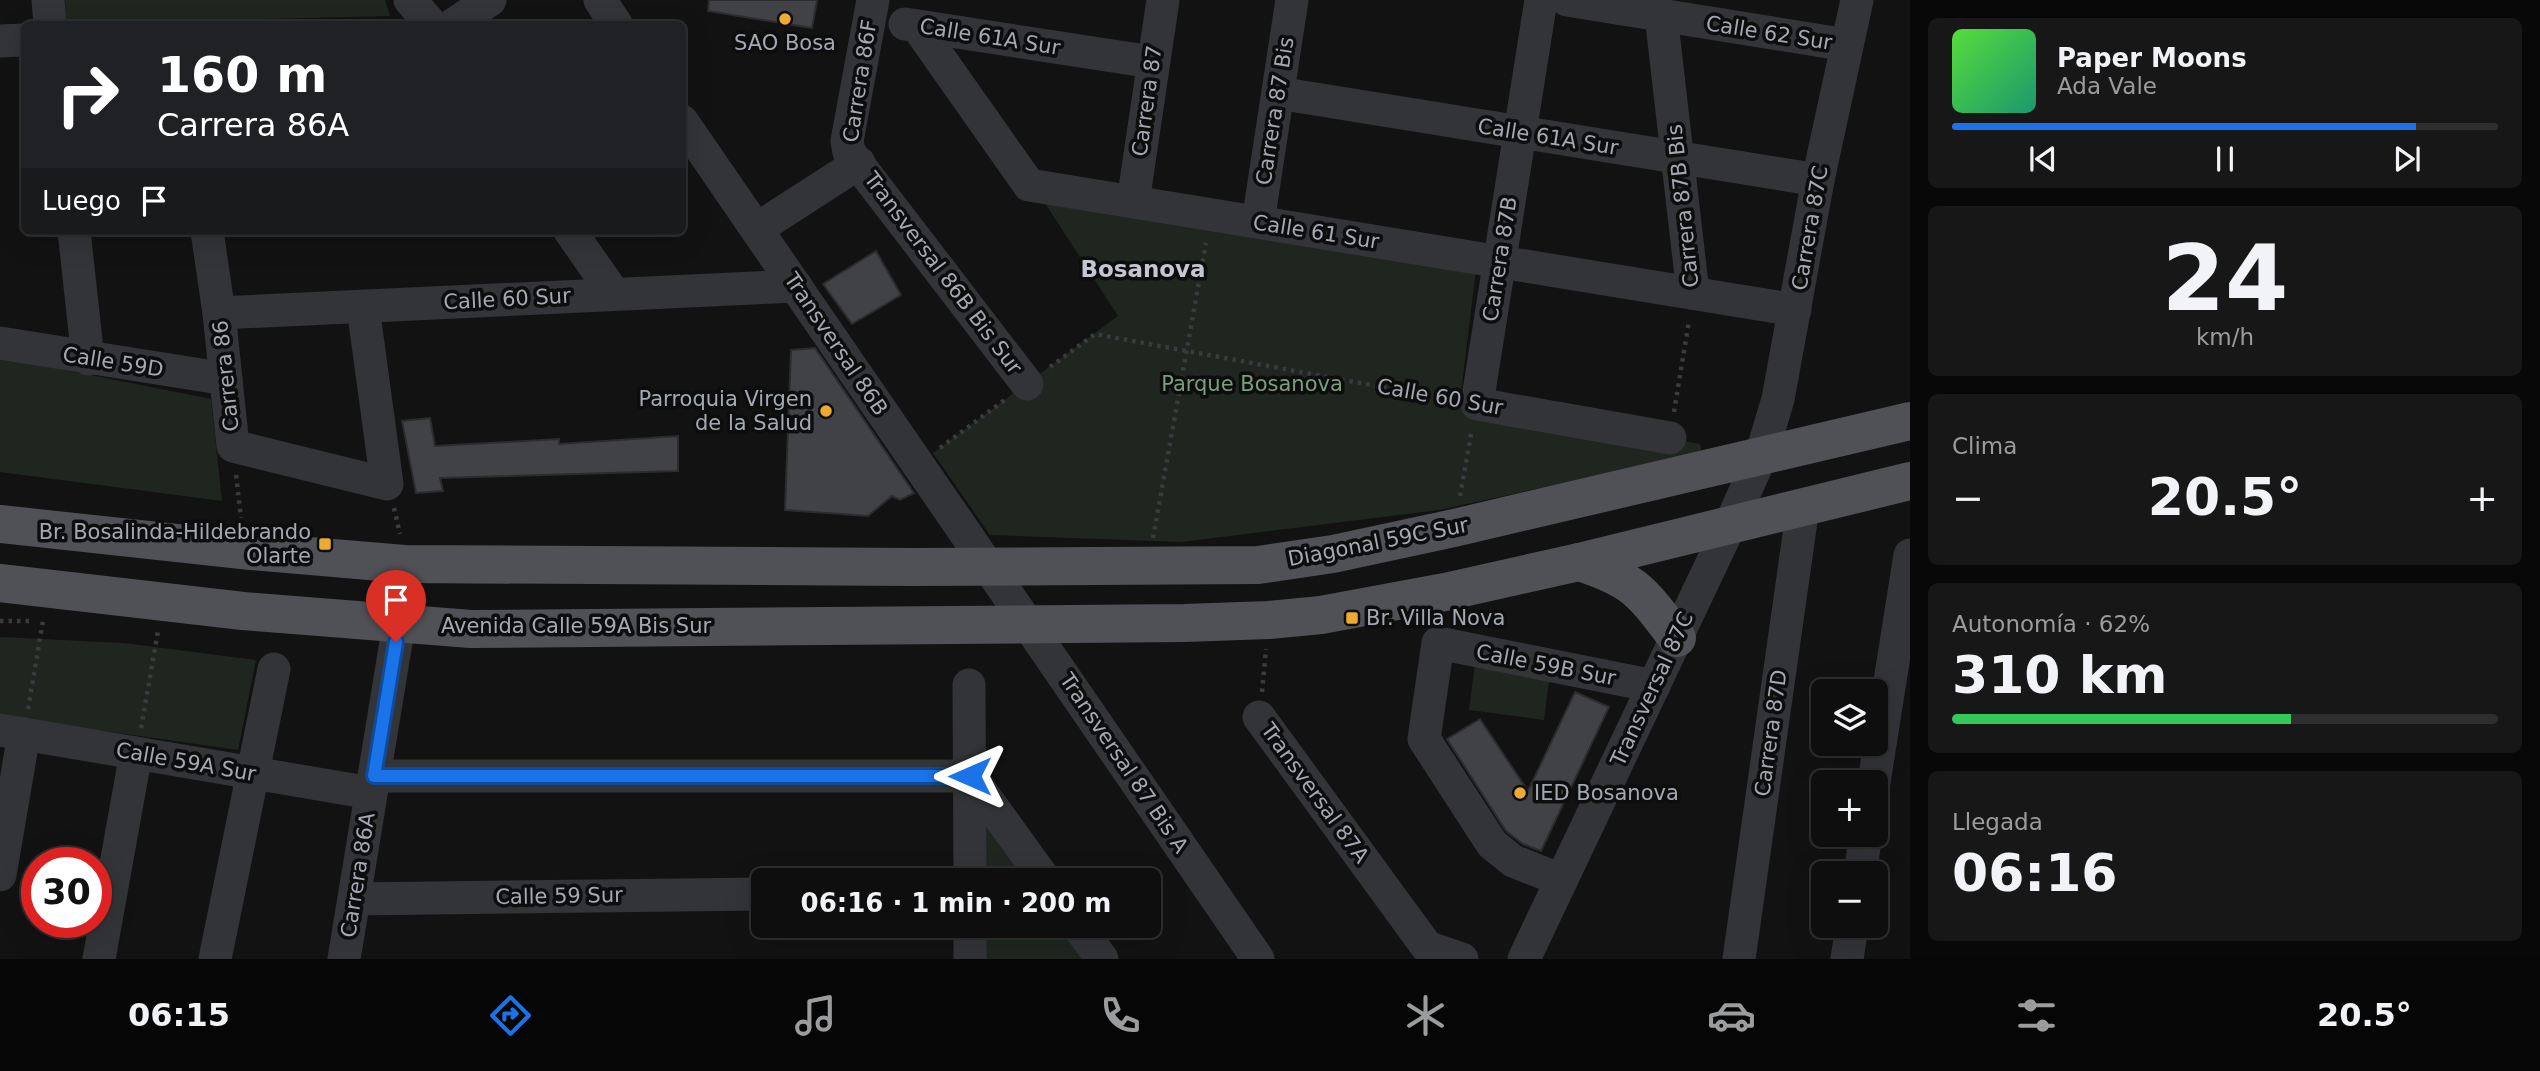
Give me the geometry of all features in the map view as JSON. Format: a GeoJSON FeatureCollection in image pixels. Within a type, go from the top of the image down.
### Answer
{"type":"FeatureCollection","features":[{"type":"Feature","properties":{"kind":"main road","name":"Diagonal 59C Sur"},"geometry":{"type":"LineString","coordinates":[[989,567],[1218,566],[1299,560],[1454,528],[1910,421]]}},
{"type":"Feature","properties":{"kind":"main road"},"geometry":{"type":"LineString","coordinates":[[1029,623],[1269,620],[1321,614],[1445,592],[1579,562],[1910,481]]}},
{"type":"Feature","properties":{"kind":"main road"},"geometry":{"type":"LineString","coordinates":[[0,524],[251,551],[404,564],[989,567]]}},
{"type":"Feature","properties":{"kind":"main road"},"geometry":{"type":"LineString","coordinates":[[1579,562],[1611,573],[1637,589],[1676,638]]}},
{"type":"Feature","properties":{"kind":"main road","name":"Avenida Calle 59A Bis Sur"},"geometry":{"type":"LineString","coordinates":[[0,583],[46,605],[213,608],[471,629],[1029,623]]}},
{"type":"Feature","properties":{"kind":"main road"},"geometry":{"type":"LineString","coordinates":[[0,594],[46,605]]}},
{"type":"Feature","properties":{"kind":"street"},"geometry":{"type":"LineString","coordinates":[[48,0],[50,21]]}},
{"type":"Feature","properties":{"kind":"street"},"geometry":{"type":"LineString","coordinates":[[410,0],[428,21]]}},
{"type":"Feature","properties":{"kind":"street"},"geometry":{"type":"LineString","coordinates":[[458,21],[489,0]]}},
{"type":"Feature","properties":{"kind":"street"},"geometry":{"type":"LineString","coordinates":[[600,0],[614,21]]}},
{"type":"Feature","properties":{"kind":"street","name":"Carrera 87"},"geometry":{"type":"LineString","coordinates":[[1132,202],[1163,0]]}},
{"type":"Feature","properties":{"kind":"street","name":"Carrera 87 Bis"},"geometry":{"type":"LineString","coordinates":[[1258,222],[1292,0]]}},
{"type":"Feature","properties":{"kind":"street","name":"Carrera 87B"},"geometry":{"type":"LineString","coordinates":[[1477,404],[1541,0]]}},
{"type":"Feature","properties":{"kind":"street","name":"Calle 62 Sur"},"geometry":{"type":"LineString","coordinates":[[1567,0],[1847,45]]}},
{"type":"Feature","properties":{"kind":"street","name":"Carrera 87C"},"geometry":{"type":"LineString","coordinates":[[1761,456],[1776,405],[1818,180],[1857,0]]}},
{"type":"Feature","properties":{"kind":"street","name":"Calle 61A Sur"},"geometry":{"type":"LineString","coordinates":[[871,10],[917,26],[1152,62]]}},
{"type":"Feature","properties":{"kind":"street","name":"Carrera 86F"},"geometry":{"type":"LineString","coordinates":[[757,229],[859,163],[849,152],[847,141],[871,10]]}},
{"type":"Feature","properties":{"kind":"street","name":"Carrera 87B Bis"},"geometry":{"type":"LineString","coordinates":[[1661,15],[1693,293]]}},
{"type":"Feature","properties":{"kind":"street","name":"Calle 61 Sur"},"geometry":{"type":"LineString","coordinates":[[917,26],[1029,185],[1795,310]]}},
{"type":"Feature","properties":{"kind":"street"},"geometry":{"type":"LineString","coordinates":[[0,41],[21,40]]}},
{"type":"Feature","properties":{"kind":"street","name":"Calle 61A Sur"},"geometry":{"type":"LineString","coordinates":[[1278,93],[1818,180]]}},
{"type":"Feature","properties":{"kind":"street","name":"Transversal 86B"},"geometry":{"type":"LineString","coordinates":[[686,127],[989,567]]}},
{"type":"Feature","properties":{"kind":"street","name":"Transversal 86B Bis Sur"},"geometry":{"type":"LineString","coordinates":[[859,163],[1027,384]]}},
{"type":"Feature","properties":{"kind":"street"},"geometry":{"type":"LineString","coordinates":[[74,235],[88,359]]}},
{"type":"Feature","properties":{"kind":"street","name":"Carrera 86"},"geometry":{"type":"LineString","coordinates":[[208,235],[233,446]]}},
{"type":"Feature","properties":{"kind":"street"},"geometry":{"type":"LineString","coordinates":[[573,235],[614,293]]}},
{"type":"Feature","properties":{"kind":"street","name":"Calle 60 Sur"},"geometry":{"type":"LineString","coordinates":[[219,313],[796,286]]}},
{"type":"Feature","properties":{"kind":"street"},"geometry":{"type":"LineString","coordinates":[[233,446],[387,484],[363,307]]}},
{"type":"Feature","properties":{"kind":"street","name":"Calle 59D"},"geometry":{"type":"LineString","coordinates":[[0,343],[226,379]]}},
{"type":"Feature","properties":{"kind":"street","name":"Calle 60 Sur"},"geometry":{"type":"LineString","coordinates":[[1477,404],[1670,438]]}},
{"type":"Feature","properties":{"kind":"street","name":"Transversal 87C"},"geometry":{"type":"LineString","coordinates":[[1524,959],[1761,456]]}},
{"type":"Feature","properties":{"kind":"street","name":"Carrera 87D"},"geometry":{"type":"LineString","coordinates":[[1739,959],[1803,507]]}},
{"type":"Feature","properties":{"kind":"street"},"geometry":{"type":"LineString","coordinates":[[1876,770],[1910,555]]}},
{"type":"Feature","properties":{"kind":"street","name":"Transversal 87 Bis A"},"geometry":{"type":"LineString","coordinates":[[989,567],[1258,959]]}},
{"type":"Feature","properties":{"kind":"street","name":"Carrera 86A"},"geometry":{"type":"LineString","coordinates":[[344,959],[399,624]]}},
{"type":"Feature","properties":{"kind":"street","name":"Calle 59B Sur"},"geometry":{"type":"LineString","coordinates":[[1561,880],[1513,861],[1492,844],[1424,739],[1438,643],[1654,686]]}},
{"type":"Feature","properties":{"kind":"street"},"geometry":{"type":"LineString","coordinates":[[215,959],[274,669]]}},
{"type":"Feature","properties":{"kind":"street"},"geometry":{"type":"LineString","coordinates":[[969,685],[970,868]]}},
{"type":"Feature","properties":{"kind":"street","name":"Transversal 87A"},"geometry":{"type":"LineString","coordinates":[[1259,717],[1427,947],[1462,959]]}},
{"type":"Feature","properties":{"kind":"street"},"geometry":{"type":"LineString","coordinates":[[0,875],[12,732]]}},
{"type":"Feature","properties":{"kind":"street","name":"Calle 59A Sur"},"geometry":{"type":"LineString","coordinates":[[12,732],[253,773],[373,785],[970,776]]}},
{"type":"Feature","properties":{"kind":"street"},"geometry":{"type":"LineString","coordinates":[[99,959],[136,753]]}},
{"type":"Feature","properties":{"kind":"street"},"geometry":{"type":"LineString","coordinates":[[970,776],[1036,868]]}},
{"type":"Feature","properties":{"kind":"street","name":"Calle 59 Sur"},"geometry":{"type":"LineString","coordinates":[[354,899],[751,894]]}},
{"type":"Feature","properties":{"kind":"street"},"geometry":{"type":"LineString","coordinates":[[970,938],[970,959]]}},
{"type":"Feature","properties":{"kind":"street"},"geometry":{"type":"LineString","coordinates":[[1087,938],[1102,959]]}},
{"type":"Feature","properties":{"kind":"street"},"geometry":{"type":"LineString","coordinates":[[1847,959],[1850,938]]}},
{"type":"Feature","properties":{"kind":"path"},"geometry":{"type":"LineString","coordinates":[[1153,540],[1210,215]]}},
{"type":"Feature","properties":{"kind":"path","name":"Carrera 87B Bis"},"geometry":{"type":"LineString","coordinates":[[1670,438],[1693,293]]}},
{"type":"Feature","properties":{"kind":"path","name":"Calle 60 Sur"},"geometry":{"type":"LineString","coordinates":[[918,464],[1095,334],[1477,404]]}},
{"type":"Feature","properties":{"kind":"path"},"geometry":{"type":"LineString","coordinates":[[1458,505],[1477,404]]}},
{"type":"Feature","properties":{"kind":"path","name":"Carrera 86"},"geometry":{"type":"LineString","coordinates":[[233,446],[241,521]]}},
{"type":"Feature","properties":{"kind":"path"},"geometry":{"type":"LineString","coordinates":[[12,732],[46,605]]}},
{"type":"Feature","properties":{"kind":"path","name":"Transversal 87A"},"geometry":{"type":"LineString","coordinates":[[1259,717],[1269,620]]}},
{"type":"Feature","properties":{"kind":"path"},"geometry":{"type":"LineString","coordinates":[[136,753],[158,631]]}},
{"type":"Feature","properties":{"kind":"green space"},"geometry":{"type":"Polygon","coordinates":[[[65,0],[385,0],[390,16],[188,21],[66,21],[65,0]]]}},
{"type":"Feature","properties":{"kind":"green space","name":"Parque Bosanova"},"geometry":{"type":"Polygon","coordinates":[[[1041,197],[1476,270],[1460,401],[1700,444],[1702,453],[1439,510],[1182,542],[990,535],[933,453],[1118,316],[1041,197]]]}},
{"type":"Feature","properties":{"kind":"green space"},"geometry":{"type":"Polygon","coordinates":[[[0,357],[211,399],[222,501],[0,472],[0,357]]]}},
{"type":"Feature","properties":{"kind":"green space"},"geometry":{"type":"Polygon","coordinates":[[[0,637],[124,643],[256,660],[238,750],[0,716],[0,637]]]}},
{"type":"Feature","properties":{"kind":"green space"},"geometry":{"type":"Polygon","coordinates":[[[1475,664],[1550,673],[1544,720],[1469,710],[1475,664]]]}},
{"type":"Feature","properties":{"kind":"green space"},"geometry":{"type":"Polygon","coordinates":[[[979,811],[1019,868],[978,868],[979,811]]]}},
{"type":"Feature","properties":{"kind":"green space"},"geometry":{"type":"Polygon","coordinates":[[[978,938],[1067,938],[1082,959],[978,959],[978,938]]]}},
{"type":"Feature","properties":{"kind":"building","name":"SAO Bosa"},"geometry":{"type":"Polygon","coordinates":[[[709,0],[817,0],[812,28],[708,11],[709,0]]]}},
{"type":"Feature","properties":{"kind":"building"},"geometry":{"type":"Polygon","coordinates":[[[876,251],[901,295],[852,324],[823,284],[876,251]]]}},
{"type":"Feature","properties":{"kind":"building","name":"Parroquia Virgen de la Salud"},"geometry":{"type":"Polygon","coordinates":[[[815,348],[914,493],[900,500],[892,496],[868,516],[785,510],[791,350],[815,348]]]}},
{"type":"Feature","properties":{"kind":"building"},"geometry":{"type":"Polygon","coordinates":[[[430,418],[435,446],[559,439],[559,444],[678,436],[678,471],[440,478],[443,491],[416,493],[402,421],[430,418]]]}},
{"type":"Feature","properties":{"kind":"building"},"geometry":{"type":"Polygon","coordinates":[[[1575,692],[1609,707],[1541,851],[1523,844],[1506,831],[1447,739],[1480,719],[1528,791],[1575,692]]]}},
{"type":"Feature","properties":{"kind":"place","name":"SAO Bosa"},"geometry":{"type":"Point","coordinates":[785,19]}},
{"type":"Feature","properties":{"kind":"place","name":"Parroquia Virgen de la Salud"},"geometry":{"type":"Point","coordinates":[826,411]}},
{"type":"Feature","properties":{"kind":"place","name":"Br. Bosalinda-Hildebrando Olarte"},"geometry":{"type":"Point","coordinates":[325,544]}},
{"type":"Feature","properties":{"kind":"place","name":"Br. Villa Nova"},"geometry":{"type":"Point","coordinates":[1352,618]}},
{"type":"Feature","properties":{"kind":"place","name":"IED Bosanova"},"geometry":{"type":"Point","coordinates":[1520,793]}},
{"type":"Feature","properties":{"kind":"district","name":"Bosanova"},"geometry":{"type":"Point","coordinates":[1143,269]}},
{"type":"Feature","properties":{"kind":"route"},"geometry":{"type":"LineString","coordinates":[[396,642],[374,776],[970,776]]}}]}
